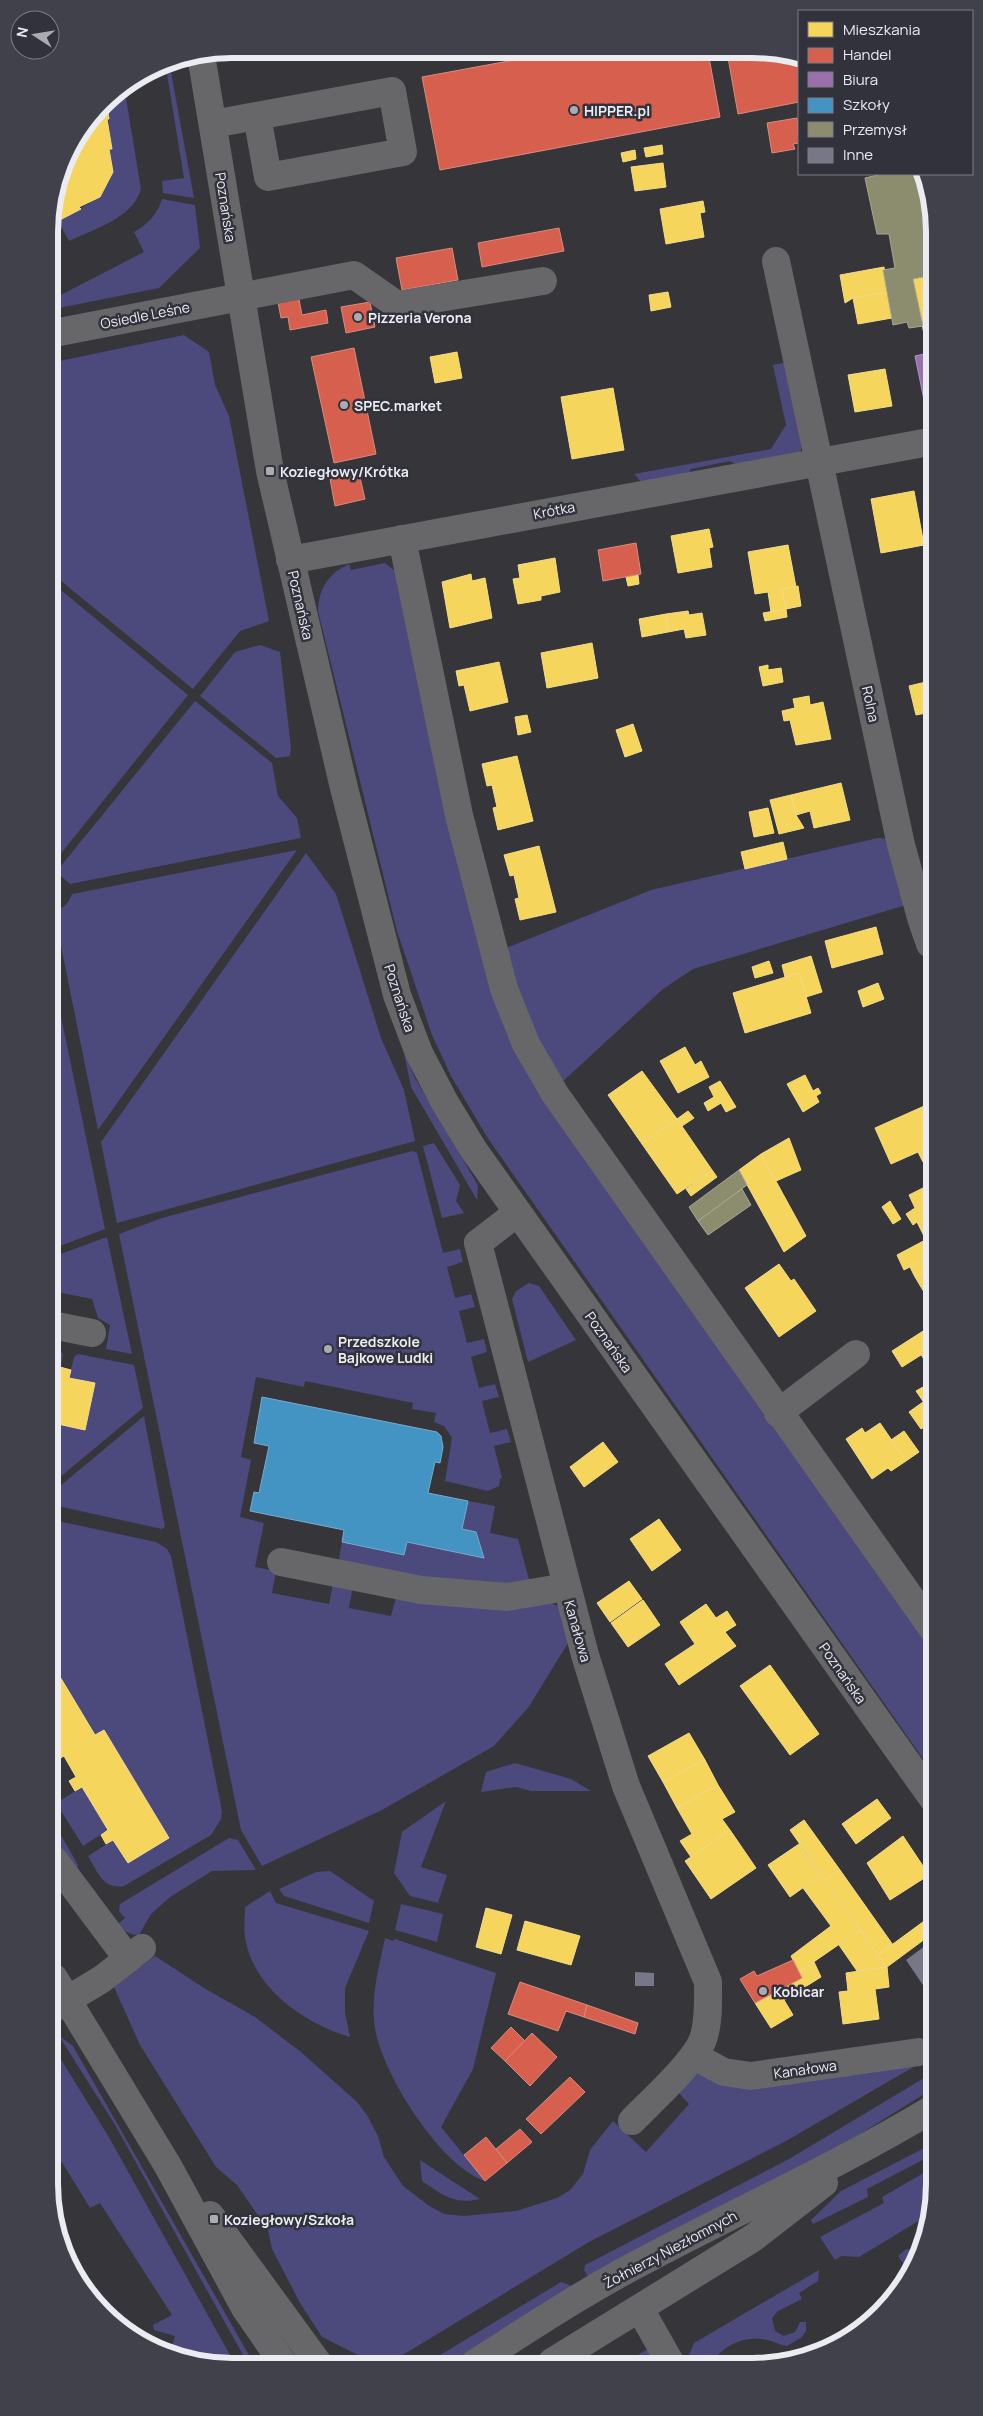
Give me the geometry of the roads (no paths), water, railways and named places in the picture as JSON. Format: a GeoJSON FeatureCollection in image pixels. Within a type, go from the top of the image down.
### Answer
{"type":"FeatureCollection","features":[{"type":"Feature","properties":{"kind":"street","name":"Poznańska"},"geometry":{"type":"LineString","coordinates":[[202,60],[270,471],[344,788],[397,995],[419,1053],[444,1101],[473,1149],[517,1213],[925,1788]]}},
{"type":"Feature","properties":{"kind":"street"},"geometry":{"type":"LineString","coordinates":[[212,124],[392,91],[403,152],[268,177],[257,116]]}},
{"type":"Feature","properties":{"kind":"street"},"geometry":{"type":"LineString","coordinates":[[776,261],[818,462]]}},
{"type":"Feature","properties":{"kind":"street","name":"Osiedle Leśne"},"geometry":{"type":"LineString","coordinates":[[58,332],[354,275],[397,305],[543,281]]}},
{"type":"Feature","properties":{"kind":"street","name":"Krótka"},"geometry":{"type":"LineString","coordinates":[[290,560],[926,443]]}},
{"type":"Feature","properties":{"kind":"street","name":"Rolna"},"geometry":{"type":"LineString","coordinates":[[818,462],[901,845],[926,931]]}},
{"type":"Feature","properties":{"kind":"street"},"geometry":{"type":"LineString","coordinates":[[402,539],[459,815],[504,989],[526,1044],[555,1094],[778,1413],[925,1619]]}},
{"type":"Feature","properties":{"kind":"street","name":"Kanałowa"},"geometry":{"type":"LineString","coordinates":[[517,1213],[478,1243],[566,1587],[626,1786],[708,1982],[708,2010],[704,2038],[694,2056],[632,2121]]}},
{"type":"Feature","properties":{"kind":"street"},"geometry":{"type":"LineString","coordinates":[[58,1327],[92,1333]]}},
{"type":"Feature","properties":{"kind":"street"},"geometry":{"type":"LineString","coordinates":[[778,1413],[856,1354]]}},
{"type":"Feature","properties":{"kind":"street"},"geometry":{"type":"LineString","coordinates":[[282,1562],[421,1590],[507,1597],[566,1587]]}},
{"type":"Feature","properties":{"kind":"street"},"geometry":{"type":"LineString","coordinates":[[58,1865],[135,1953],[59,1995],[168,2166],[245,2308],[280,2358]]}},
{"type":"Feature","properties":{"kind":"street","name":"Kanałowa"},"geometry":{"type":"LineString","coordinates":[[694,2056],[724,2072],[751,2076],[919,2052]]}},
{"type":"Feature","properties":{"kind":"street","name":"Żołnierzy Niezłomnych"},"geometry":{"type":"LineString","coordinates":[[481,2358],[588,2292],[650,2257],[871,2146],[925,2113]]}},
{"type":"Feature","properties":{"kind":"street","name":"Żołnierzy Niezłomnych"},"geometry":{"type":"LineString","coordinates":[[559,2358],[754,2238],[871,2146]]}},
{"type":"Feature","properties":{"kind":"street"},"geometry":{"type":"LineString","coordinates":[[168,2166],[214,2219],[314,2358]]}},
{"type":"Feature","properties":{"kind":"street"},"geometry":{"type":"LineString","coordinates":[[640,2309],[668,2358]]}},
{"type":"Feature","properties":{"kind":"place","name":"HIPPER.pl"},"geometry":{"type":"Point","coordinates":[574,110]}},
{"type":"Feature","properties":{"kind":"place","name":"Pizzeria Verona"},"geometry":{"type":"Point","coordinates":[358,317]}},
{"type":"Feature","properties":{"kind":"place","name":"SPEC.market"},"geometry":{"type":"Point","coordinates":[344,405]}},
{"type":"Feature","properties":{"kind":"place","name":"Koziegłowy/Krótka"},"geometry":{"type":"Point","coordinates":[270,471]}},
{"type":"Feature","properties":{"kind":"place","name":"Przedszkole Bajkowe Ludki"},"geometry":{"type":"Point","coordinates":[328,1349]}},
{"type":"Feature","properties":{"kind":"place","name":"Kobicar"},"geometry":{"type":"Point","coordinates":[763,1991]}},
{"type":"Feature","properties":{"kind":"place","name":"Koziegłowy/Szkoła"},"geometry":{"type":"Point","coordinates":[214,2219]}}]}
